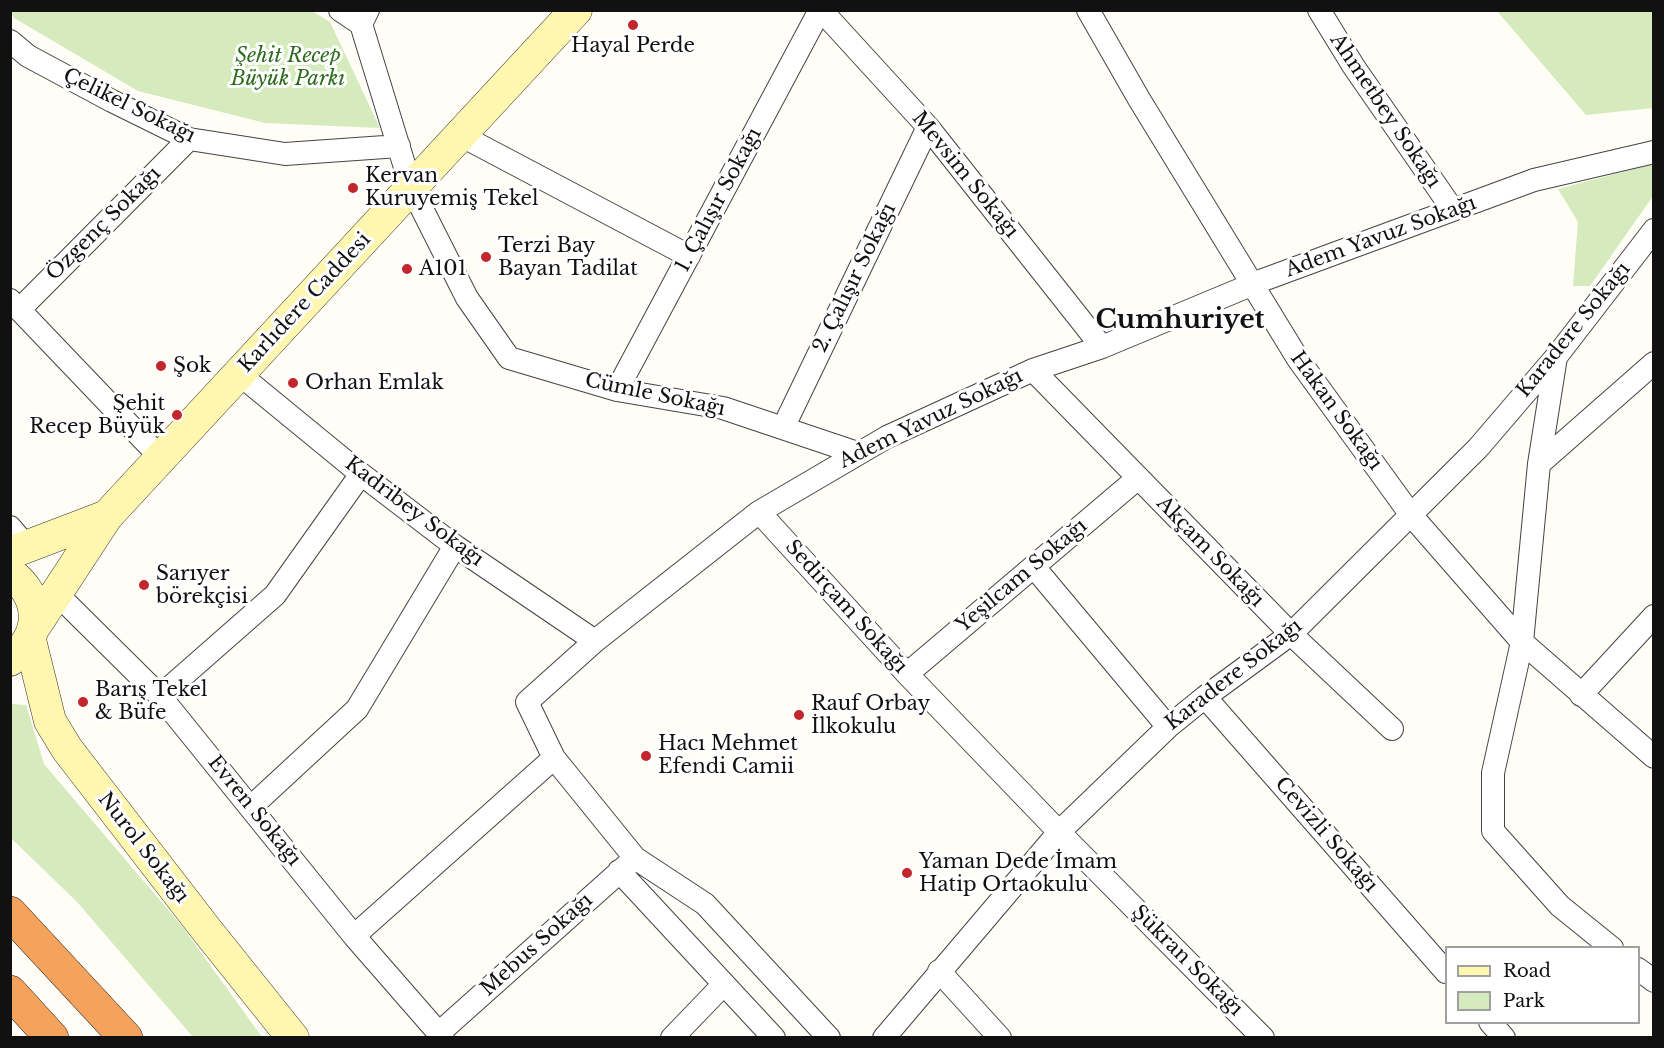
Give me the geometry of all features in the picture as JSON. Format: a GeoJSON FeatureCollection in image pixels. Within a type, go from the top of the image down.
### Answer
{"type":"FeatureCollection","features":[{"type":"Feature","properties":{"kind":"highway"},"geometry":{"type":"LineString","coordinates":[[10,913],[126,1038]]}},
{"type":"Feature","properties":{"kind":"highway"},"geometry":{"type":"LineString","coordinates":[[10,992],[52,1038]]}},
{"type":"Feature","properties":{"kind":"street"},"geometry":{"type":"LineString","coordinates":[[340,10],[364,17]]}},
{"type":"Feature","properties":{"kind":"street","name":"Karlıdere Caddesi"},"geometry":{"type":"LineString","coordinates":[[25,642],[107,516],[576,10]]}},
{"type":"Feature","properties":{"kind":"street","name":"Mevsim Sokağı"},"geometry":{"type":"LineString","coordinates":[[820,10],[928,127],[1102,347]]}},
{"type":"Feature","properties":{"kind":"street","name":"1. Çalışır Sokağı"},"geometry":{"type":"LineString","coordinates":[[617,390],[820,10]]}},
{"type":"Feature","properties":{"kind":"street","name":"Hakan Sokağı"},"geometry":{"type":"LineString","coordinates":[[1088,10],[1139,99],[1298,359],[1411,515],[1522,642],[1653,757]]}},
{"type":"Feature","properties":{"kind":"street","name":"Ahmetbey Sokağı"},"geometry":{"type":"LineString","coordinates":[[1319,10],[1354,67],[1453,210]]}},
{"type":"Feature","properties":{"kind":"street","name":"Cümle Sokağı"},"geometry":{"type":"LineString","coordinates":[[364,17],[411,187],[467,298],[509,358],[617,390],[723,408],[857,453]]}},
{"type":"Feature","properties":{"kind":"street","name":"Çelikel Sokağı"},"geometry":{"type":"LineString","coordinates":[[10,41],[28,56],[189,139],[285,154],[399,146]]}},
{"type":"Feature","properties":{"kind":"street","name":"2. Çalışır Sokağı"},"geometry":{"type":"LineString","coordinates":[[783,428],[928,127]]}},
{"type":"Feature","properties":{"kind":"street"},"geometry":{"type":"LineString","coordinates":[[460,135],[689,256]]}},
{"type":"Feature","properties":{"kind":"street","name":"Özgenç Sokağı"},"geometry":{"type":"LineString","coordinates":[[15,305],[189,139]]}},
{"type":"Feature","properties":{"kind":"street","name":"Adem Yavuz Sokağı"},"geometry":{"type":"LineString","coordinates":[[774,1038],[724,984],[627,865],[554,758],[527,702],[595,641],[759,512],[887,437],[1033,370],[1102,347],[1253,284],[1534,180],[1653,152]]}},
{"type":"Feature","properties":{"kind":"street","name":"Karadere Sokağı"},"geometry":{"type":"LineString","coordinates":[[884,1038],[1059,832],[1168,727],[1204,697],[1291,634],[1479,448],[1556,357],[1653,230]]}},
{"type":"Feature","properties":{"kind":"street"},"geometry":{"type":"LineString","coordinates":[[15,305],[160,457]]}},
{"type":"Feature","properties":{"kind":"street"},"geometry":{"type":"LineString","coordinates":[[1556,357],[1539,464],[1522,642],[1493,773],[1493,831],[1560,906],[1610,946]]}},
{"type":"Feature","properties":{"kind":"street"},"geometry":{"type":"LineString","coordinates":[[1539,464],[1653,363]]}},
{"type":"Feature","properties":{"kind":"street","name":"Akçam Sokağı"},"geometry":{"type":"LineString","coordinates":[[1033,370],[1291,634],[1392,729]]}},
{"type":"Feature","properties":{"kind":"street","name":"Kadribey Sokağı"},"geometry":{"type":"LineString","coordinates":[[239,374],[361,474],[455,546],[595,641]]}},
{"type":"Feature","properties":{"kind":"street"},"geometry":{"type":"LineString","coordinates":[[160,696],[275,595],[361,474]]}},
{"type":"Feature","properties":{"kind":"street","name":"Yeşilcam Sokağı"},"geometry":{"type":"LineString","coordinates":[[907,674],[1138,478]]}},
{"type":"Feature","properties":{"kind":"street","name":"Sedirçam Sokağı"},"geometry":{"type":"LineString","coordinates":[[759,512],[907,674],[1059,832]]}},
{"type":"Feature","properties":{"kind":"street","name":"Karlıdere Caddesi"},"geometry":{"type":"LineString","coordinates":[[16,543],[107,516]]}},
{"type":"Feature","properties":{"kind":"street"},"geometry":{"type":"LineString","coordinates":[[251,807],[357,709],[455,546]]}},
{"type":"Feature","properties":{"kind":"street"},"geometry":{"type":"LineString","coordinates":[[1034,567],[1168,727]]}},
{"type":"Feature","properties":{"kind":"street","name":"Nurol Sokağı"},"geometry":{"type":"LineString","coordinates":[[10,573],[21,581],[30,594],[35,609],[25,642],[50,721],[67,749],[292,1038]]}},
{"type":"Feature","properties":{"kind":"street","name":"Evren Sokağı"},"geometry":{"type":"LineString","coordinates":[[56,593],[160,696],[354,936],[441,1035]]}},
{"type":"Feature","properties":{"kind":"street"},"geometry":{"type":"LineString","coordinates":[[1581,695],[1653,616]]}},
{"type":"Feature","properties":{"kind":"street","name":"Cevizli Sokağı"},"geometry":{"type":"LineString","coordinates":[[1204,697],[1445,971]]}},
{"type":"Feature","properties":{"kind":"street"},"geometry":{"type":"LineString","coordinates":[[354,936],[554,758]]}},
{"type":"Feature","properties":{"kind":"street","name":"Şükran Sokağı"},"geometry":{"type":"LineString","coordinates":[[1059,832],[1263,1038]]}},
{"type":"Feature","properties":{"kind":"street","name":"Adem Yavuz Sokağı"},"geometry":{"type":"LineString","coordinates":[[627,865],[705,903],[829,1038]]}},
{"type":"Feature","properties":{"kind":"street","name":"Mebus Sokağı"},"geometry":{"type":"LineString","coordinates":[[441,1035],[627,865]]}},
{"type":"Feature","properties":{"kind":"street"},"geometry":{"type":"LineString","coordinates":[[939,971],[1000,1038]]}},
{"type":"Feature","properties":{"kind":"street"},"geometry":{"type":"LineString","coordinates":[[1640,971],[1653,981]]}},
{"type":"Feature","properties":{"kind":"street"},"geometry":{"type":"LineString","coordinates":[[672,1038],[724,984]]}},
{"type":"Feature","properties":{"kind":"street"},"geometry":{"type":"LineString","coordinates":[[1491,1024],[1504,1038]]}},
{"type":"Feature","properties":{"kind":"green space","name":"Şehit Recep Büyük Parkı"},"geometry":{"type":"Polygon","coordinates":[[[10,11],[312,11],[330,22],[380,128],[265,123],[138,91],[14,18],[10,11]]]}},
{"type":"Feature","properties":{"kind":"green space"},"geometry":{"type":"Polygon","coordinates":[[[1497,11],[1653,11],[1653,108],[1586,115],[1497,11]]]}},
{"type":"Feature","properties":{"kind":"green space"},"geometry":{"type":"Polygon","coordinates":[[[1653,164],[1653,196],[1590,286],[1573,286],[1578,222],[1558,189],[1653,164]]]}},
{"type":"Feature","properties":{"kind":"green space"},"geometry":{"type":"Polygon","coordinates":[[[11,704],[26,705],[44,764],[181,925],[262,1037],[193,1037],[78,903],[11,838],[11,704]]]}},
{"type":"Feature","properties":{"kind":"place","name":"Hayal Perde"},"geometry":{"type":"Point","coordinates":[633,25]}},
{"type":"Feature","properties":{"kind":"place","name":"Kervan Kuruyemiş Tekel"},"geometry":{"type":"Point","coordinates":[353,188]}},
{"type":"Feature","properties":{"kind":"place","name":"Terzi Bay Bayan Tadilat"},"geometry":{"type":"Point","coordinates":[486,257]}},
{"type":"Feature","properties":{"kind":"place","name":"A101"},"geometry":{"type":"Point","coordinates":[407,269]}},
{"type":"Feature","properties":{"kind":"place","name":"Şok"},"geometry":{"type":"Point","coordinates":[161,366]}},
{"type":"Feature","properties":{"kind":"place","name":"Orhan Emlak"},"geometry":{"type":"Point","coordinates":[293,383]}},
{"type":"Feature","properties":{"kind":"place","name":"Şehit Recep Büyük"},"geometry":{"type":"Point","coordinates":[177,415]}},
{"type":"Feature","properties":{"kind":"place","name":"Sarıyer börekçisi"},"geometry":{"type":"Point","coordinates":[144,585]}},
{"type":"Feature","properties":{"kind":"place","name":"Barış Tekel & Büfe"},"geometry":{"type":"Point","coordinates":[83,702]}},
{"type":"Feature","properties":{"kind":"place","name":"Rauf Orbay İlkokulu"},"geometry":{"type":"Point","coordinates":[799,715]}},
{"type":"Feature","properties":{"kind":"place","name":"Hacı Mehmet Efendi Camii"},"geometry":{"type":"Point","coordinates":[646,756]}},
{"type":"Feature","properties":{"kind":"place","name":"Yaman Dede İmam Hatip Ortaokulu"},"geometry":{"type":"Point","coordinates":[907,873]}},
{"type":"Feature","properties":{"kind":"district","name":"Cumhuriyet"},"geometry":{"type":"Point","coordinates":[1180,321]}}]}
